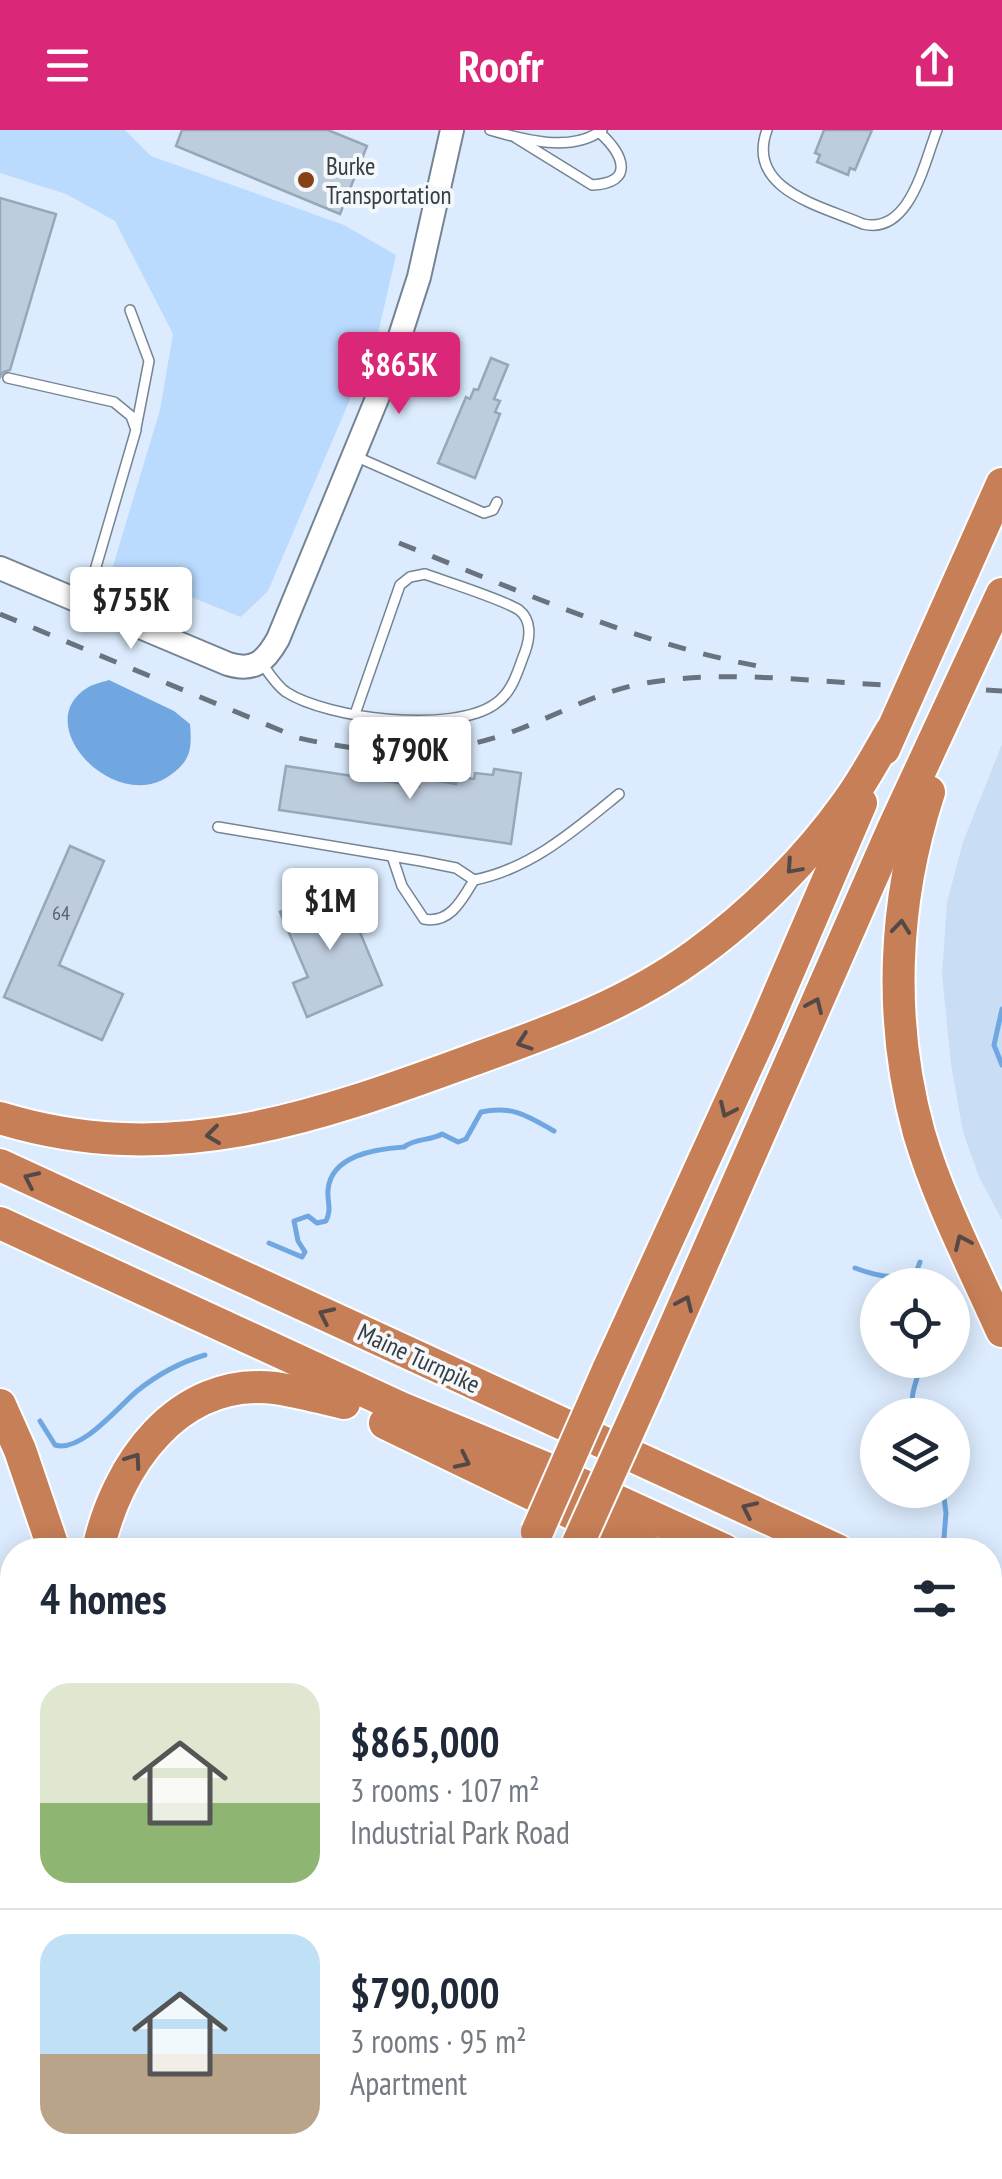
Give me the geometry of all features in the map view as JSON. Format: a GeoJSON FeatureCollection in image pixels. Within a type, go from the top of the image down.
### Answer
{"type":"FeatureCollection","features":[{"type":"Feature","properties":{"kind":"highway"},"geometry":{"type":"LineString","coordinates":[[533,1538],[762,1033],[1002,484]]}},
{"type":"Feature","properties":{"kind":"highway"},"geometry":{"type":"LineString","coordinates":[[579,1538],[885,846],[1002,594]]}},
{"type":"Feature","properties":{"kind":"highway"},"geometry":{"type":"LineString","coordinates":[[983,638],[936,768],[912,854],[900,931],[898,1002],[904,1063],[919,1132],[939,1191],[1002,1331]]}},
{"type":"Feature","properties":{"kind":"highway"},"geometry":{"type":"LineString","coordinates":[[0,1118],[82,1135],[140,1140],[274,1126],[348,1104],[587,1017],[670,972],[765,896],[848,802],[891,732]]}},
{"type":"Feature","properties":{"kind":"highway","name":"Maine Turnpike"},"geometry":{"type":"LineString","coordinates":[[0,1165],[812,1538]]}},
{"type":"Feature","properties":{"kind":"highway","name":"Maine Turnpike"},"geometry":{"type":"LineString","coordinates":[[0,1223],[401,1408],[698,1538]]}},
{"type":"Feature","properties":{"kind":"highway"},"geometry":{"type":"LineString","coordinates":[[0,1244],[623,1538]]}},
{"type":"Feature","properties":{"kind":"highway"},"geometry":{"type":"LineString","coordinates":[[101,1538],[112,1500],[129,1466],[149,1440],[183,1412],[222,1395],[273,1388],[344,1403]]}},
{"type":"Feature","properties":{"kind":"highway"},"geometry":{"type":"LineString","coordinates":[[0,1405],[50,1538]]}},
{"type":"Feature","properties":{"kind":"street"},"geometry":{"type":"LineString","coordinates":[[0,568],[240,668],[261,662],[278,640],[406,322],[452,130]]}},
{"type":"Feature","properties":{"kind":"lane"},"geometry":{"type":"LineString","coordinates":[[490,130],[516,138],[566,143],[601,131],[621,157],[622,170],[605,184],[592,185],[516,138]]}},
{"type":"Feature","properties":{"kind":"lane"},"geometry":{"type":"LineString","coordinates":[[769,132],[764,166],[777,185],[848,218],[876,226],[890,222],[903,209],[937,130]]}},
{"type":"Feature","properties":{"kind":"lane"},"geometry":{"type":"LineString","coordinates":[[85,604],[145,394],[148,361],[130,310]]}},
{"type":"Feature","properties":{"kind":"lane"},"geometry":{"type":"LineString","coordinates":[[8,378],[114,402],[131,416],[136,430]]}},
{"type":"Feature","properties":{"kind":"lane"},"geometry":{"type":"LineString","coordinates":[[354,456],[484,513],[493,510],[497,502]]}},
{"type":"Feature","properties":{"kind":"lane"},"geometry":{"type":"LineString","coordinates":[[261,662],[286,692],[355,714],[379,720],[420,721],[482,712],[511,689],[530,626],[520,611],[425,574],[410,576],[400,586],[355,714]]}},
{"type":"Feature","properties":{"kind":"lane"},"geometry":{"type":"LineString","coordinates":[[392,856],[402,886],[424,918],[435,921],[448,916],[474,880],[539,854],[619,794]]}},
{"type":"Feature","properties":{"kind":"lane"},"geometry":{"type":"LineString","coordinates":[[218,828],[456,868],[474,880]]}},
{"type":"Feature","properties":{"kind":"shaded area"},"geometry":{"type":"Polygon","coordinates":[[[0,130],[125,130],[151,156],[344,225],[396,255],[378,334],[268,591],[241,617],[113,566],[160,410],[173,334],[115,221],[66,194],[0,173],[0,130]]]}},
{"type":"Feature","properties":{"kind":"shaded area"},"geometry":{"type":"Polygon","coordinates":[[[109,680],[174,711],[190,724],[188,754],[169,776],[147,785],[125,783],[86,760],[73,742],[68,722],[72,704],[87,688],[109,680]]]}},
{"type":"Feature","properties":{"kind":"shaded area"},"geometry":{"type":"Polygon","coordinates":[[[1002,744],[1002,1220],[979,1177],[963,1132],[942,975],[947,902],[963,842],[1002,744]]]}},
{"type":"Feature","properties":{"kind":"building","name":"Burke Transportation"},"geometry":{"type":"Polygon","coordinates":[[[182,130],[328,130],[367,146],[340,214],[176,146],[182,130]]]}},
{"type":"Feature","properties":{"kind":"building"},"geometry":{"type":"Polygon","coordinates":[[[824,130],[872,130],[855,170],[850,168],[848,175],[817,162],[820,155],[815,153],[824,130]]]}},
{"type":"Feature","properties":{"kind":"building"},"geometry":{"type":"Polygon","coordinates":[[[0,198],[56,214],[10,370],[0,377],[0,198]]]}},
{"type":"Feature","properties":{"kind":"building"},"geometry":{"type":"Polygon","coordinates":[[[491,358],[508,365],[494,399],[500,401],[495,412],[500,414],[475,478],[438,463],[466,397],[470,399],[474,389],[478,390],[491,358]]]}},
{"type":"Feature","properties":{"kind":"building"},"geometry":{"type":"Polygon","coordinates":[[[286,766],[419,786],[420,778],[456,784],[456,777],[493,775],[494,769],[521,773],[511,844],[279,810],[286,766]]]}},
{"type":"Feature","properties":{"kind":"building"},"geometry":{"type":"Polygon","coordinates":[[[70,846],[104,861],[59,965],[123,994],[102,1040],[4,997],[70,846]]]}},
{"type":"Feature","properties":{"kind":"building"},"geometry":{"type":"Polygon","coordinates":[[[331,891],[339,911],[359,902],[364,914],[354,918],[382,985],[307,1017],[293,983],[308,977],[280,912],[331,891]]]}},
{"type":"Feature","properties":{"kind":"waterway"},"geometry":{"type":"LineString","coordinates":[[1002,1009],[994,1045],[1002,1065]]}},
{"type":"Feature","properties":{"kind":"waterway"},"geometry":{"type":"LineString","coordinates":[[269,1243],[302,1257],[305,1252],[294,1221],[308,1216],[317,1223],[326,1221],[331,1178],[357,1156],[404,1147],[442,1134],[458,1142],[466,1139],[481,1112],[492,1110],[519,1113],[554,1131]]}},
{"type":"Feature","properties":{"kind":"waterway"},"geometry":{"type":"LineString","coordinates":[[855,1268],[884,1276],[907,1276],[915,1275],[920,1262]]}},
{"type":"Feature","properties":{"kind":"waterway"},"geometry":{"type":"LineString","coordinates":[[40,1421],[55,1445],[76,1442],[153,1380],[205,1355]]}},
{"type":"Feature","properties":{"kind":"waterway"},"geometry":{"type":"LineString","coordinates":[[913,1398],[917,1378]]}},
{"type":"Feature","properties":{"kind":"waterway"},"geometry":{"type":"LineString","coordinates":[[944,1538],[945,1508]]}},
{"type":"Feature","properties":{"kind":"railway"},"geometry":{"type":"LineString","coordinates":[[399,543],[624,630],[763,667]]}},
{"type":"Feature","properties":{"kind":"railway"},"geometry":{"type":"LineString","coordinates":[[0,614],[299,738],[354,748],[409,751],[463,745],[517,730],[609,692],[670,680],[762,677],[885,685]]}},
{"type":"Feature","properties":{"kind":"railway"},"geometry":{"type":"LineString","coordinates":[[986,690],[1002,691]]}},
{"type":"Feature","properties":{"kind":"place","name":"Burke Transportation"},"geometry":{"type":"Point","coordinates":[306,180]}}]}
